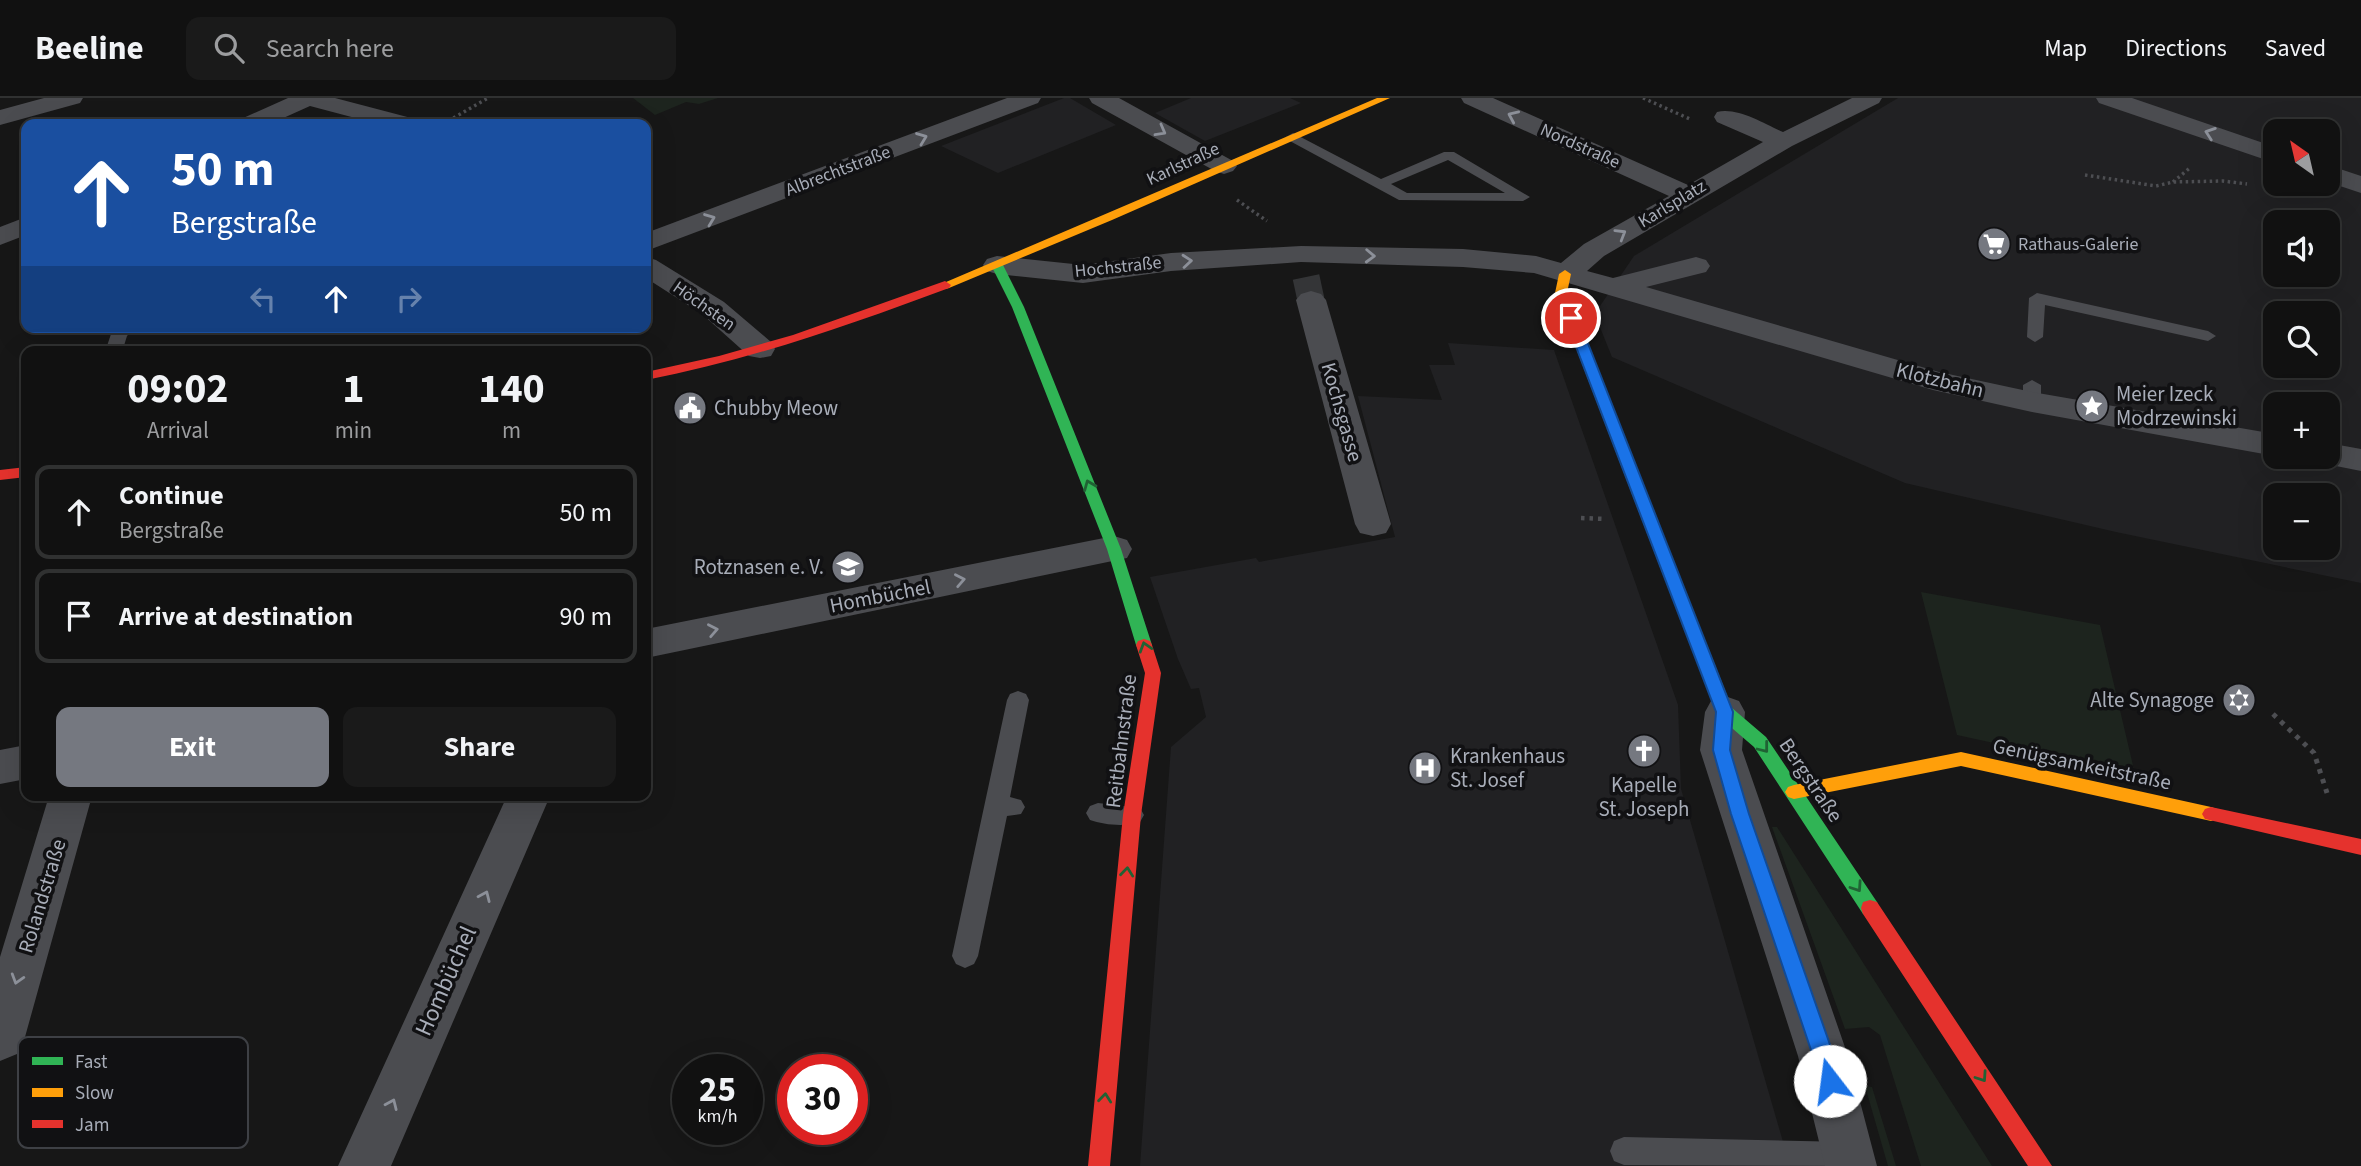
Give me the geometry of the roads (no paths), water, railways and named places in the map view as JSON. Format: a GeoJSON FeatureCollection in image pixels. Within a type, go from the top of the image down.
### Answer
{"type":"FeatureCollection","features":[{"type":"Feature","properties":{"kind":"street"},"geometry":{"type":"LineString","coordinates":[[0,118],[71,98]]}},
{"type":"Feature","properties":{"kind":"street"},"geometry":{"type":"LineString","coordinates":[[261,119],[308,98],[387,119]]}},
{"type":"Feature","properties":{"kind":"street","name":"Albrechtstraße"},"geometry":{"type":"LineString","coordinates":[[651,241],[1029,98]]}},
{"type":"Feature","properties":{"kind":"street"},"geometry":{"type":"LineString","coordinates":[[1101,98],[1224,166]]}},
{"type":"Feature","properties":{"kind":"street","name":"Karlstraße"},"geometry":{"type":"LineString","coordinates":[[997,265],[1105,221],[1224,166],[1385,98]]}},
{"type":"Feature","properties":{"kind":"street","name":"Nordstraße"},"geometry":{"type":"LineString","coordinates":[[1473,98],[1687,194]]}},
{"type":"Feature","properties":{"kind":"street","name":"Karlsplatz"},"geometry":{"type":"LineString","coordinates":[[1565,274],[1594,250],[1687,194],[1783,141],[1870,98]]}},
{"type":"Feature","properties":{"kind":"street"},"geometry":{"type":"LineString","coordinates":[[2108,98],[2263,151]]}},
{"type":"Feature","properties":{"kind":"street"},"geometry":{"type":"LineString","coordinates":[[1726,117],[1783,141]]}},
{"type":"Feature","properties":{"kind":"street"},"geometry":{"type":"LineString","coordinates":[[2340,178],[2360,185]]}},
{"type":"Feature","properties":{"kind":"street"},"geometry":{"type":"LineString","coordinates":[[0,237],[21,227]]}},
{"type":"Feature","properties":{"kind":"street","name":"Hochstraße"},"geometry":{"type":"LineString","coordinates":[[651,375],[760,349],[824,330],[997,265],[1083,274],[1171,262],[1306,277],[1463,258],[1536,265],[1565,274]]}},
{"type":"Feature","properties":{"kind":"street","name":"Reitbahnstraße"},"geometry":{"type":"LineString","coordinates":[[997,265],[1018,307],[1114,549],[1153,673],[1132,815],[1099,1166]]}},
{"type":"Feature","properties":{"kind":"street","name":"Klotzbahn"},"geometry":{"type":"LineString","coordinates":[[1611,287],[1696,266]]}},
{"type":"Feature","properties":{"kind":"street","name":"Höchsten"},"geometry":{"type":"LineString","coordinates":[[651,270],[713,307],[760,349]]}},
{"type":"Feature","properties":{"kind":"street","name":"Klotzbahn"},"geometry":{"type":"LineString","coordinates":[[1565,274],[1933,380],[2032,393],[2263,442]]}},
{"type":"Feature","properties":{"kind":"street","name":"Bergstraße"},"geometry":{"type":"LineString","coordinates":[[1565,274],[1562,293],[1725,712],[1760,742],[2041,1166]]}},
{"type":"Feature","properties":{"kind":"street","name":"Kochsgasse"},"geometry":{"type":"LineString","coordinates":[[1306,277],[1373,524]]}},
{"type":"Feature","properties":{"kind":"street"},"geometry":{"type":"LineString","coordinates":[[2340,456],[2361,460]]}},
{"type":"Feature","properties":{"kind":"street"},"geometry":{"type":"LineString","coordinates":[[0,475],[21,473]]}},
{"type":"Feature","properties":{"kind":"street","name":"Hombüchel"},"geometry":{"type":"LineString","coordinates":[[651,643],[1114,549]]}},
{"type":"Feature","properties":{"kind":"street"},"geometry":{"type":"LineString","coordinates":[[1725,712],[1721,750],[1740,814],[1824,1056],[1849,1161]]}},
{"type":"Feature","properties":{"kind":"street","name":"Genügsamkeitstraße"},"geometry":{"type":"LineString","coordinates":[[1794,792],[1961,759],[2361,846]]}},
{"type":"Feature","properties":{"kind":"street"},"geometry":{"type":"LineString","coordinates":[[0,767],[21,763]]}},
{"type":"Feature","properties":{"kind":"street","name":"Rolandstraße"},"geometry":{"type":"LineString","coordinates":[[0,1037],[70,801]]}},
{"type":"Feature","properties":{"kind":"street","name":"Hombüchel"},"geometry":{"type":"LineString","coordinates":[[364,1166],[527,801]]}},
{"type":"Feature","properties":{"kind":"lane"},"geometry":{"type":"LineString","coordinates":[[1293,137],[1404,197],[1524,197],[1449,155],[1380,184]]}},
{"type":"Feature","properties":{"kind":"lane"},"geometry":{"type":"LineString","coordinates":[[2035,337],[2037,298],[2208,336]]}},
{"type":"Feature","properties":{"kind":"lane"},"geometry":{"type":"LineString","coordinates":[[965,956],[1005,806],[1018,700]]}},
{"type":"Feature","properties":{"kind":"lane"},"geometry":{"type":"LineString","coordinates":[[1098,813],[1132,815]]}},
{"type":"Feature","properties":{"kind":"lane"},"geometry":{"type":"LineString","coordinates":[[1624,1151],[1849,1161]]}},
{"type":"Feature","properties":{"kind":"tunnel"},"geometry":{"type":"LineString","coordinates":[[1306,277],[1311,300]]}},
{"type":"Feature","properties":{"kind":"place","name":"Rathaus-Galerie"},"geometry":{"type":"Point","coordinates":[1994,244]}},
{"type":"Feature","properties":{"kind":"place","name":"Meier Izeck Modrzewinski"},"geometry":{"type":"Point","coordinates":[2092,406]}},
{"type":"Feature","properties":{"kind":"place","name":"Chubby Meow"},"geometry":{"type":"Point","coordinates":[690,408]}},
{"type":"Feature","properties":{"kind":"place","name":"Rotznasen e. V."},"geometry":{"type":"Point","coordinates":[848,567]}},
{"type":"Feature","properties":{"kind":"place","name":"Alte Synagoge"},"geometry":{"type":"Point","coordinates":[2239,700]}},
{"type":"Feature","properties":{"kind":"place","name":"Kapelle St. Joseph"},"geometry":{"type":"Point","coordinates":[1644,751]}},
{"type":"Feature","properties":{"kind":"place","name":"Krankenhaus St. Josef"},"geometry":{"type":"Point","coordinates":[1425,768]}}]}
